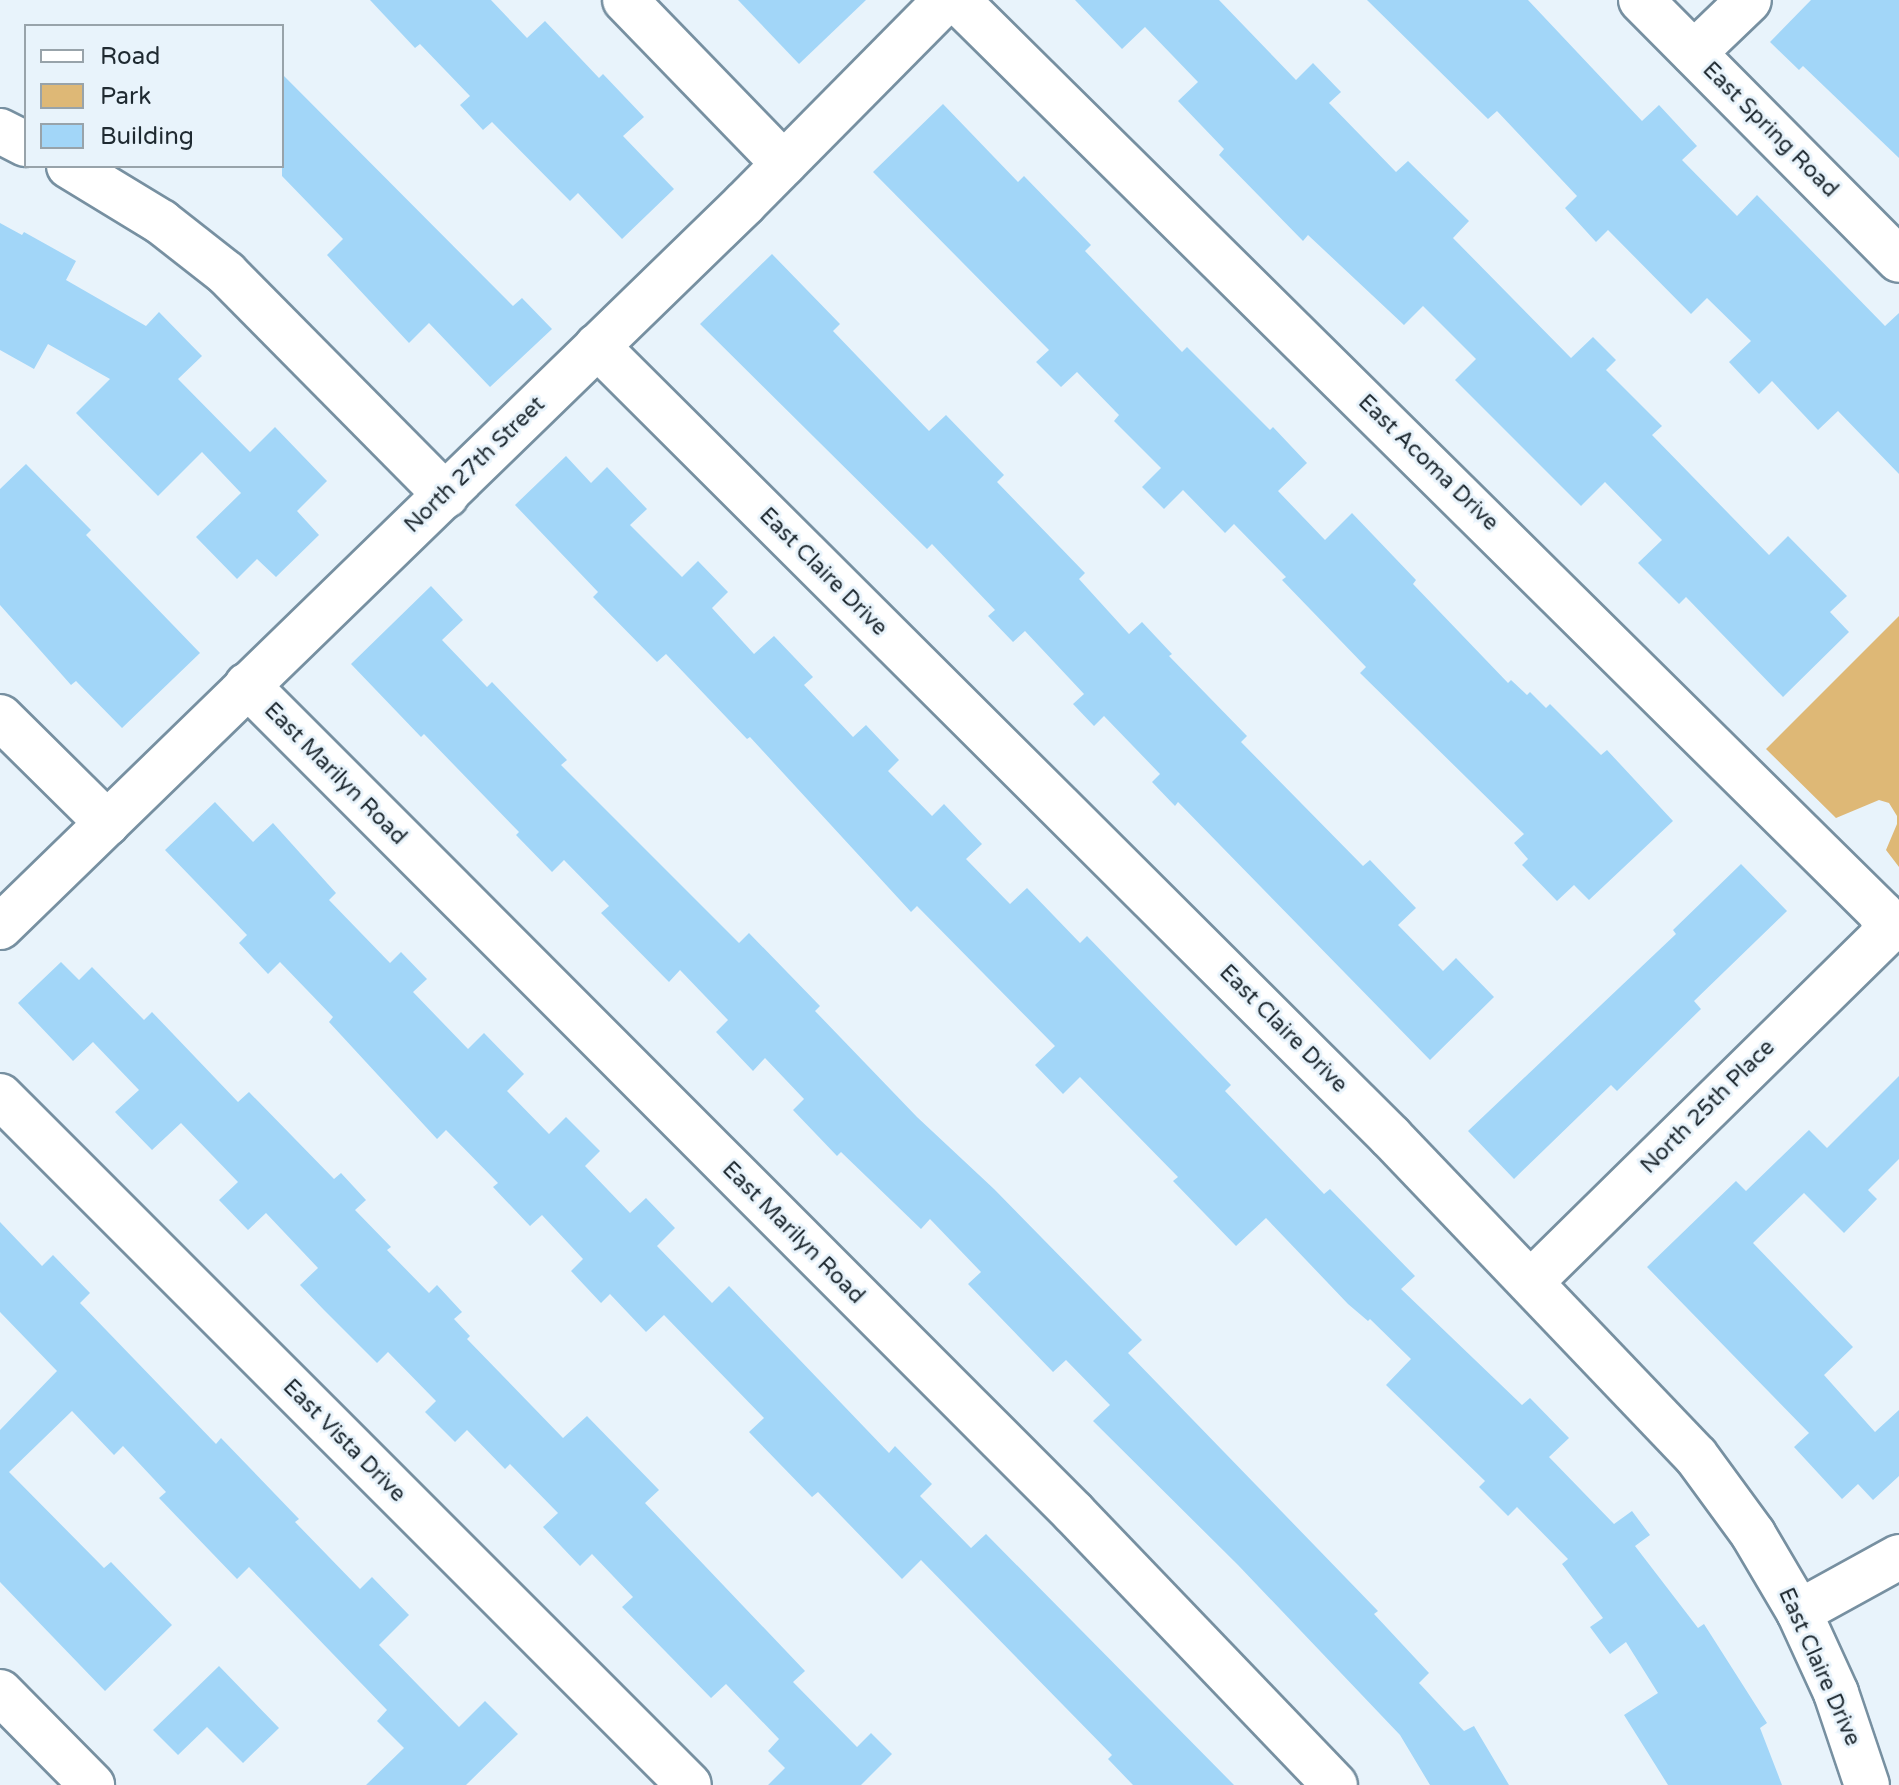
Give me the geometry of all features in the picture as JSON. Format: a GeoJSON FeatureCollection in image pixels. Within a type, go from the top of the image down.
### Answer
{"type":"FeatureCollection","features":[{"type":"Feature","properties":{"kind":"street"},"geometry":{"type":"LineString","coordinates":[[625,0],[784,164]]}},
{"type":"Feature","properties":{"kind":"street","name":"North 27th Street"},"geometry":{"type":"LineString","coordinates":[[0,927],[784,164],[946,0]]}},
{"type":"Feature","properties":{"kind":"street","name":"East Acoma Drive"},"geometry":{"type":"LineString","coordinates":[[957,0],[1820,848],[1882,914],[1885,934]]}},
{"type":"Feature","properties":{"kind":"street","name":"East Spring Road"},"geometry":{"type":"LineString","coordinates":[[1641,0],[1899,260]]}},
{"type":"Feature","properties":{"kind":"street"},"geometry":{"type":"LineString","coordinates":[[1694,53],[1749,0]]}},
{"type":"Feature","properties":{"kind":"street"},"geometry":{"type":"LineString","coordinates":[[0,131],[24,143]]}},
{"type":"Feature","properties":{"kind":"street"},"geometry":{"type":"LineString","coordinates":[[72,168],[161,222],[226,273],[446,495]]}},
{"type":"Feature","properties":{"kind":"street","name":"East Claire Drive"},"geometry":{"type":"LineString","coordinates":[[597,346],[1391,1137],[1696,1456],[1753,1534],[1799,1612],[1836,1693],[1867,1785]]}},
{"type":"Feature","properties":{"kind":"street","name":"East Marilyn Road"},"geometry":{"type":"LineString","coordinates":[[247,685],[1074,1513],[1335,1785]]}},
{"type":"Feature","properties":{"kind":"street"},"geometry":{"type":"LineString","coordinates":[[0,717],[107,823]]}},
{"type":"Feature","properties":{"kind":"street","name":"North 25th Place"},"geometry":{"type":"LineString","coordinates":[[1531,1282],[1885,934]]}},
{"type":"Feature","properties":{"kind":"street","name":"East Vista Drive"},"geometry":{"type":"LineString","coordinates":[[0,1096],[689,1785]]}},
{"type":"Feature","properties":{"kind":"street"},"geometry":{"type":"LineString","coordinates":[[1799,1612],[1899,1557]]}},
{"type":"Feature","properties":{"kind":"street"},"geometry":{"type":"LineString","coordinates":[[0,1692],[92,1785]]}},
{"type":"Feature","properties":{"kind":"green space"},"geometry":{"type":"Polygon","coordinates":[[[1899,616],[1899,867],[1886,850],[1897,824],[1897,816],[1889,803],[1879,800],[1836,818],[1766,749],[1899,616]]]}},
{"type":"Feature","properties":{"kind":"building"},"geometry":{"type":"Polygon","coordinates":[[[370,0],[491,0],[527,38],[545,21],[599,78],[603,74],[644,117],[623,136],[674,189],[622,239],[578,193],[570,201],[492,122],[483,130],[460,105],[470,96],[420,44],[415,48],[370,0]]]}},
{"type":"Feature","properties":{"kind":"building"},"geometry":{"type":"Polygon","coordinates":[[[738,0],[866,0],[799,64],[738,0]]]}},
{"type":"Feature","properties":{"kind":"building"},"geometry":{"type":"Polygon","coordinates":[[[1075,0],[1219,0],[1296,80],[1313,63],[1341,92],[1329,103],[1396,172],[1408,161],[1469,221],[1453,238],[1571,358],[1593,337],[1616,360],[1606,370],[1662,426],[1652,435],[1769,555],[1788,536],[1847,596],[1830,612],[1849,632],[1783,697],[1686,597],[1679,604],[1638,563],[1662,540],[1605,482],[1581,506],[1455,380],[1476,359],[1423,306],[1404,325],[1308,235],[1303,241],[1219,155],[1224,149],[1178,101],[1198,82],[1145,27],[1122,49],[1075,0]]]}},
{"type":"Feature","properties":{"kind":"building"},"geometry":{"type":"Polygon","coordinates":[[[1367,0],[1528,0],[1642,121],[1659,105],[1697,146],[1682,160],[1737,216],[1757,195],[1885,326],[1899,313],[1899,474],[1838,411],[1818,430],[1772,381],[1759,394],[1729,362],[1751,341],[1707,298],[1691,314],[1608,230],[1596,242],[1565,208],[1577,196],[1497,111],[1488,119],[1367,0]]]}},
{"type":"Feature","properties":{"kind":"building"},"geometry":{"type":"Polygon","coordinates":[[[1811,0],[1899,0],[1899,158],[1803,66],[1799,70],[1770,42],[1811,0]]]}},
{"type":"Feature","properties":{"kind":"building"},"geometry":{"type":"Polygon","coordinates":[[[284,76],[513,306],[522,298],[552,329],[490,387],[429,323],[409,343],[327,255],[343,239],[282,176],[284,76]]]}},
{"type":"Feature","properties":{"kind":"building"},"geometry":{"type":"Polygon","coordinates":[[[943,104],[1018,182],[1024,176],[1091,245],[1085,251],[1182,352],[1187,347],[1307,463],[1278,491],[1325,540],[1352,513],[1416,580],[1413,584],[1508,683],[1511,680],[1527,695],[1530,692],[1546,708],[1550,704],[1601,755],[1607,750],[1673,821],[1589,900],[1574,885],[1557,901],[1522,865],[1528,859],[1514,843],[1524,834],[1360,673],[1366,667],[1282,580],[1286,577],[1234,524],[1225,533],[1183,490],[1164,509],[1142,487],[1161,468],[1114,421],[1119,415],[1077,372],[1061,387],[1036,362],[1049,350],[873,172],[943,104]]]}},
{"type":"Feature","properties":{"kind":"building"},"geometry":{"type":"Polygon","coordinates":[[[0,223],[22,235],[24,232],[76,261],[66,280],[146,326],[159,312],[202,356],[178,379],[250,452],[275,427],[327,481],[297,511],[319,535],[276,577],[257,559],[237,579],[196,537],[241,493],[202,452],[158,496],[76,413],[110,379],[48,344],[34,369],[0,350],[0,223]]]}},
{"type":"Feature","properties":{"kind":"building"},"geometry":{"type":"Polygon","coordinates":[[[772,254],[840,324],[833,331],[929,431],[946,415],[1004,475],[997,482],[1085,573],[1079,579],[1129,634],[1142,622],[1172,654],[1169,656],[1247,736],[1241,742],[1363,866],[1370,860],[1416,908],[1398,925],[1443,971],[1456,958],[1494,997],[1430,1060],[1178,802],[1175,806],[1152,782],[1160,774],[1104,716],[1094,726],[1073,704],[1084,694],[1025,631],[1013,642],[988,616],[995,610],[932,544],[927,549],[700,324],[772,254]]]}},
{"type":"Feature","properties":{"kind":"building"},"geometry":{"type":"Polygon","coordinates":[[[566,456],[591,483],[607,467],[647,509],[630,525],[682,577],[698,561],[728,592],[712,608],[754,654],[774,636],[813,677],[804,685],[853,737],[866,725],[899,760],[888,771],[932,816],[944,804],[982,844],[966,859],[1010,904],[1027,888],[1080,943],[1087,936],[1231,1085],[1225,1091],[1324,1194],[1330,1189],[1415,1276],[1401,1289],[1522,1405],[1530,1398],[1569,1438],[1549,1457],[1614,1524],[1632,1511],[1650,1535],[1635,1546],[1698,1628],[1704,1624],[1767,1723],[1760,1728],[1782,1785],[1668,1785],[1624,1715],[1658,1693],[1626,1642],[1610,1654],[1590,1627],[1603,1618],[1562,1564],[1568,1559],[1517,1507],[1508,1516],[1479,1487],[1485,1481],[1386,1385],[1411,1359],[1370,1319],[1368,1321],[1348,1304],[1266,1218],[1236,1246],[1173,1181],[1178,1177],[1080,1077],[1063,1094],[1035,1065],[1055,1046],[917,906],[911,912],[750,737],[747,739],[666,654],[657,662],[593,597],[598,592],[515,505],[566,456]]]}},
{"type":"Feature","properties":{"kind":"building"},"geometry":{"type":"Polygon","coordinates":[[[26,464],[91,530],[86,535],[200,653],[122,728],[76,681],[71,685],[0,605],[0,489],[26,464]]]}},
{"type":"Feature","properties":{"kind":"building"},"geometry":{"type":"Polygon","coordinates":[[[431,586],[463,620],[442,640],[487,687],[492,682],[567,760],[561,765],[739,943],[749,933],[820,1006],[815,1011],[917,1117],[994,1189],[1142,1340],[1128,1353],[1378,1611],[1374,1614],[1429,1673],[1419,1683],[1464,1731],[1474,1726],[1509,1785],[1430,1785],[1400,1735],[1238,1565],[1093,1421],[1110,1405],[1066,1360],[1053,1372],[968,1284],[981,1272],[930,1219],[921,1229],[841,1152],[837,1156],[793,1110],[804,1099],[765,1058],[753,1071],[716,1032],[728,1020],[680,970],[669,982],[601,913],[609,906],[564,860],[552,872],[516,835],[519,832],[351,664],[431,586]]]}},
{"type":"Feature","properties":{"kind":"building"},"geometry":{"type":"Polygon","coordinates":[[[215,802],[253,842],[273,823],[336,893],[329,900],[390,963],[401,952],[427,979],[413,992],[468,1049],[484,1033],[524,1074],[507,1091],[549,1134],[566,1117],[600,1151],[585,1166],[630,1213],[646,1198],[675,1228],[657,1246],[712,1303],[729,1286],[889,1453],[895,1446],[932,1484],[920,1496],[971,1548],[986,1534],[1234,1785],[1133,1785],[1108,1759],[1112,1755],[921,1560],[902,1579],[818,1492],[812,1497],[749,1432],[764,1418],[664,1315],[646,1332],[610,1294],[601,1303],[571,1271],[583,1259],[542,1215],[530,1226],[493,1187],[498,1183],[446,1130],[437,1139],[329,1022],[333,1017],[280,962],[268,974],[239,943],[247,935],[165,850],[215,802]]]}},
{"type":"Feature","properties":{"kind":"building"},"geometry":{"type":"Polygon","coordinates":[[[1741,864],[1787,911],[1694,1001],[1701,1009],[1617,1091],[1611,1085],[1514,1179],[1468,1131],[1676,934],[1673,930],[1741,864]]]}},
{"type":"Feature","properties":{"kind":"building"},"geometry":{"type":"Polygon","coordinates":[[[61,962],[79,980],[92,967],[144,1020],[152,1012],[238,1102],[249,1092],[334,1179],[341,1173],[366,1200],[355,1210],[391,1247],[387,1250],[429,1293],[437,1285],[462,1312],[454,1319],[470,1336],[467,1339],[563,1438],[587,1416],[659,1490],[645,1503],[805,1671],[793,1682],[857,1747],[871,1733],[892,1754],[861,1785],[768,1785],[785,1768],[768,1751],[779,1739],[726,1684],[711,1698],[622,1607],[633,1597],[592,1554],[580,1566],[543,1527],[558,1513],[510,1464],[505,1469],[467,1430],[455,1442],[425,1412],[436,1401],[388,1352],[377,1363],[324,1310],[300,1285],[318,1268],[266,1213],[248,1230],[219,1200],[238,1182],[181,1123],[152,1150],[115,1112],[139,1090],[93,1042],[73,1061],[18,1003],[61,962]]]}},
{"type":"Feature","properties":{"kind":"building"},"geometry":{"type":"Polygon","coordinates":[[[1899,1076],[1899,1159],[1868,1190],[1877,1199],[1844,1233],[1804,1193],[1753,1243],[1853,1347],[1824,1375],[1875,1432],[1899,1410],[1899,1476],[1873,1500],[1858,1484],[1842,1499],[1794,1447],[1809,1433],[1647,1267],[1736,1181],[1746,1191],[1809,1130],[1827,1148],[1899,1076]]]}},
{"type":"Feature","properties":{"kind":"building"},"geometry":{"type":"Polygon","coordinates":[[[0,1222],[42,1266],[53,1255],[90,1293],[80,1303],[216,1444],[221,1438],[299,1519],[295,1522],[360,1589],[372,1577],[409,1615],[379,1645],[459,1727],[485,1701],[518,1734],[466,1785],[366,1785],[404,1748],[377,1721],[387,1710],[249,1567],[237,1579],[159,1498],[166,1492],[123,1446],[114,1455],[72,1411],[9,1472],[104,1568],[111,1562],[172,1625],[105,1691],[0,1582],[0,1430],[57,1371],[0,1312],[0,1222]]]}},
{"type":"Feature","properties":{"kind":"building"},"geometry":{"type":"Polygon","coordinates":[[[219,1666],[279,1728],[243,1763],[207,1727],[178,1755],[153,1730],[219,1666]]]}}]}
